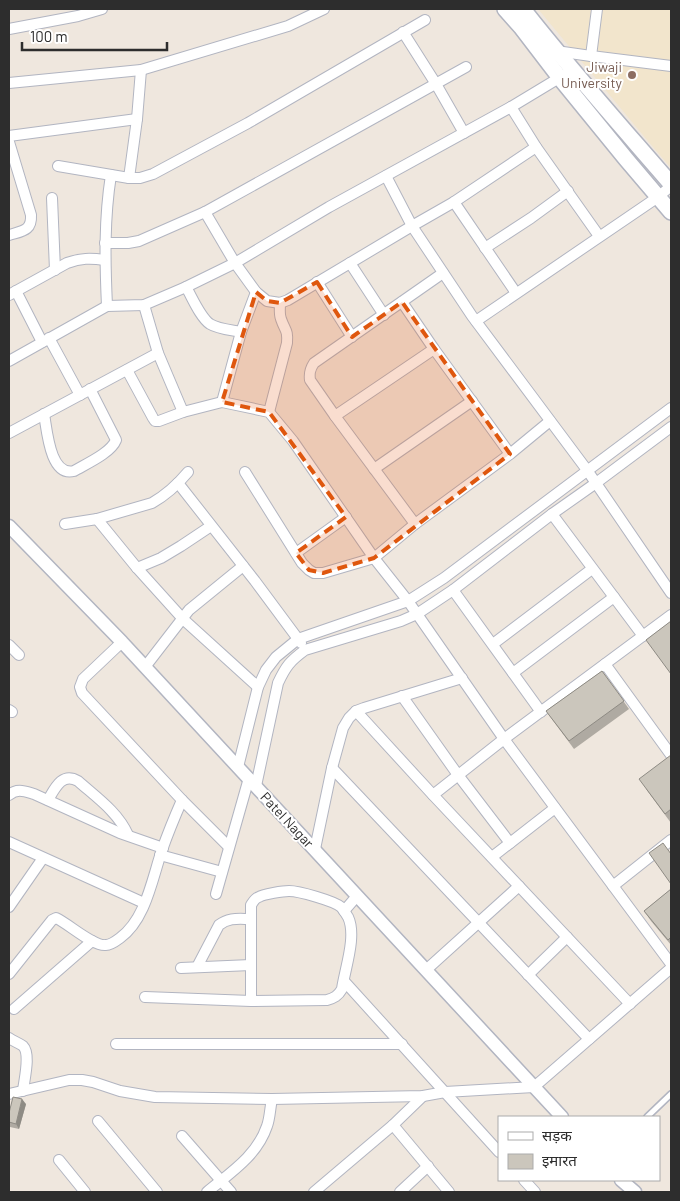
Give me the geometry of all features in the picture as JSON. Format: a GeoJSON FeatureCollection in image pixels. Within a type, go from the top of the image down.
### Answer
{"type":"FeatureCollection","features":[{"type":"Feature","properties":{"kind":"main road"},"geometry":{"type":"LineString","coordinates":[[505,9],[671,185]]}},
{"type":"Feature","properties":{"kind":"main road"},"geometry":{"type":"LineString","coordinates":[[523,9],[556,51],[567,74],[671,212]]}},
{"type":"Feature","properties":{"kind":"street"},"geometry":{"type":"LineString","coordinates":[[9,29],[77,12],[102,9]]}},
{"type":"Feature","properties":{"kind":"street"},"geometry":{"type":"LineString","coordinates":[[9,83],[141,70],[288,26],[324,9]]}},
{"type":"Feature","properties":{"kind":"street"},"geometry":{"type":"LineString","coordinates":[[591,56],[597,9]]}},
{"type":"Feature","properties":{"kind":"street"},"geometry":{"type":"LineString","coordinates":[[58,166],[129,178],[140,178],[153,174],[248,123],[425,20]]}},
{"type":"Feature","properties":{"kind":"street"},"geometry":{"type":"LineString","coordinates":[[403,32],[464,133]]}},
{"type":"Feature","properties":{"kind":"street"},"geometry":{"type":"LineString","coordinates":[[556,51],[671,66]]}},
{"type":"Feature","properties":{"kind":"street"},"geometry":{"type":"LineString","coordinates":[[104,243],[139,242],[205,212],[466,67]]}},
{"type":"Feature","properties":{"kind":"street"},"geometry":{"type":"LineString","coordinates":[[129,178],[141,70]]}},
{"type":"Feature","properties":{"kind":"street"},"geometry":{"type":"LineString","coordinates":[[9,361],[107,306],[144,305],[235,263],[329,207],[511,108],[567,74]]}},
{"type":"Feature","properties":{"kind":"street"},"geometry":{"type":"LineString","coordinates":[[511,108],[536,148],[599,236]]}},
{"type":"Feature","properties":{"kind":"street"},"geometry":{"type":"LineString","coordinates":[[9,136],[137,119]]}},
{"type":"Feature","properties":{"kind":"street"},"geometry":{"type":"LineString","coordinates":[[9,142],[31,215],[31,222],[29,227],[24,230],[9,235]]}},
{"type":"Feature","properties":{"kind":"street"},"geometry":{"type":"LineString","coordinates":[[205,212],[235,263],[256,292],[267,301],[280,303],[454,202],[536,148]]}},
{"type":"Feature","properties":{"kind":"street"},"geometry":{"type":"LineString","coordinates":[[107,306],[104,243],[111,175]]}},
{"type":"Feature","properties":{"kind":"street"},"geometry":{"type":"LineString","coordinates":[[386,176],[412,226],[476,322],[587,470],[671,593]]}},
{"type":"Feature","properties":{"kind":"street"},"geometry":{"type":"LineString","coordinates":[[476,322],[658,197],[671,185]]}},
{"type":"Feature","properties":{"kind":"street"},"geometry":{"type":"LineString","coordinates":[[485,248],[568,191]]}},
{"type":"Feature","properties":{"kind":"street"},"geometry":{"type":"LineString","coordinates":[[52,198],[55,270]]}},
{"type":"Feature","properties":{"kind":"street"},"geometry":{"type":"LineString","coordinates":[[454,202],[516,293]]}},
{"type":"Feature","properties":{"kind":"street"},"geometry":{"type":"LineString","coordinates":[[80,395],[12,293],[75,260],[86,258],[105,260]]}},
{"type":"Feature","properties":{"kind":"street"},"geometry":{"type":"LineString","coordinates":[[350,263],[384,315]]}},
{"type":"Feature","properties":{"kind":"street"},"geometry":{"type":"LineString","coordinates":[[415,524],[310,380],[310,368],[314,363],[443,273]]}},
{"type":"Feature","properties":{"kind":"street"},"geometry":{"type":"LineString","coordinates":[[317,282],[352,337]]}},
{"type":"Feature","properties":{"kind":"street"},"geometry":{"type":"LineString","coordinates":[[186,287],[199,310],[210,324],[241,332]]}},
{"type":"Feature","properties":{"kind":"street"},"geometry":{"type":"LineString","coordinates":[[222,402],[241,332],[256,292]]}},
{"type":"Feature","properties":{"kind":"street"},"geometry":{"type":"LineString","coordinates":[[402,302],[510,454]]}},
{"type":"Feature","properties":{"kind":"street"},"geometry":{"type":"LineString","coordinates":[[269,412],[288,335],[280,316],[280,303]]}},
{"type":"Feature","properties":{"kind":"street"},"geometry":{"type":"LineString","coordinates":[[144,305],[158,353],[183,412]]}},
{"type":"Feature","properties":{"kind":"street"},"geometry":{"type":"LineString","coordinates":[[335,416],[434,349]]}},
{"type":"Feature","properties":{"kind":"street"},"geometry":{"type":"LineString","coordinates":[[9,433],[158,353]]}},
{"type":"Feature","properties":{"kind":"street"},"geometry":{"type":"LineString","coordinates":[[127,370],[155,421],[159,422],[183,412],[222,402],[269,412],[293,441],[374,558],[408,601],[504,739],[671,964]]}},
{"type":"Feature","properties":{"kind":"street"},"geometry":{"type":"LineString","coordinates":[[44,414],[49,446],[56,462],[62,470],[74,471],[107,452],[116,440],[90,389]]}},
{"type":"Feature","properties":{"kind":"street"},"geometry":{"type":"LineString","coordinates":[[374,469],[472,401]]}},
{"type":"Feature","properties":{"kind":"street"},"geometry":{"type":"LineString","coordinates":[[238,767],[258,687],[266,670],[276,657],[298,639],[408,601],[444,578],[671,408]]}},
{"type":"Feature","properties":{"kind":"street"},"geometry":{"type":"LineString","coordinates":[[245,472],[296,553],[309,570],[314,573],[323,573],[374,558],[415,524],[510,454],[550,421]]}},
{"type":"Feature","properties":{"kind":"street"},"geometry":{"type":"LineString","coordinates":[[216,894],[229,847],[252,782],[278,683],[292,660],[306,650],[401,621],[417,614],[453,590],[671,426]]}},
{"type":"Feature","properties":{"kind":"street"},"geometry":{"type":"LineString","coordinates":[[65,524],[97,519],[152,503],[160,499],[188,472]]}},
{"type":"Feature","properties":{"kind":"street"},"geometry":{"type":"LineString","coordinates":[[178,483],[244,566],[306,650]]}},
{"type":"Feature","properties":{"kind":"street"},"geometry":{"type":"LineString","coordinates":[[552,514],[643,636]]}},
{"type":"Feature","properties":{"kind":"street"},"geometry":{"type":"LineString","coordinates":[[296,553],[346,517]]}},
{"type":"Feature","properties":{"kind":"street"},"geometry":{"type":"LineString","coordinates":[[97,519],[137,568],[183,619],[258,687]]}},
{"type":"Feature","properties":{"kind":"street","name":"Patel Nagar"},"geometry":{"type":"LineString","coordinates":[[9,526],[122,642],[561,1116]]}},
{"type":"Feature","properties":{"kind":"street"},"geometry":{"type":"LineString","coordinates":[[137,568],[161,558],[211,526]]}},
{"type":"Feature","properties":{"kind":"street"},"geometry":{"type":"LineString","coordinates":[[145,667],[189,610],[244,566]]}},
{"type":"Feature","properties":{"kind":"street"},"geometry":{"type":"LineString","coordinates":[[493,644],[592,569]]}},
{"type":"Feature","properties":{"kind":"street"},"geometry":{"type":"LineString","coordinates":[[453,590],[541,712]]}},
{"type":"Feature","properties":{"kind":"street"},"geometry":{"type":"LineString","coordinates":[[513,673],[614,597]]}},
{"type":"Feature","properties":{"kind":"street"},"geometry":{"type":"LineString","coordinates":[[433,795],[504,739],[671,615]]}},
{"type":"Feature","properties":{"kind":"street"},"geometry":{"type":"LineString","coordinates":[[122,642],[83,679],[80,686],[82,693],[182,800],[229,847]]}},
{"type":"Feature","properties":{"kind":"street"},"geometry":{"type":"LineString","coordinates":[[9,645],[19,655]]}},
{"type":"Feature","properties":{"kind":"street"},"geometry":{"type":"LineString","coordinates":[[605,664],[671,756]]}},
{"type":"Feature","properties":{"kind":"street"},"geometry":{"type":"LineString","coordinates":[[315,850],[332,768],[343,728],[349,718],[356,711],[462,678]]}},
{"type":"Feature","properties":{"kind":"street"},"geometry":{"type":"LineString","coordinates":[[402,696],[510,844]]}},
{"type":"Feature","properties":{"kind":"street"},"geometry":{"type":"LineString","coordinates":[[356,711],[630,1004]]}},
{"type":"Feature","properties":{"kind":"street"},"geometry":{"type":"LineString","coordinates":[[332,768],[589,1039]]}},
{"type":"Feature","properties":{"kind":"street"},"geometry":{"type":"LineString","coordinates":[[48,800],[54,788],[63,780],[68,777],[73,778],[109,808],[128,835]]}},
{"type":"Feature","properties":{"kind":"street"},"geometry":{"type":"LineString","coordinates":[[9,795],[16,790],[34,794],[162,851],[222,872]]}},
{"type":"Feature","properties":{"kind":"street"},"geometry":{"type":"LineString","coordinates":[[9,974],[52,920],[56,918],[92,941],[105,946],[124,935],[136,920],[144,903],[182,800]]}},
{"type":"Feature","properties":{"kind":"street"},"geometry":{"type":"LineString","coordinates":[[492,858],[555,808]]}},
{"type":"Feature","properties":{"kind":"street"},"geometry":{"type":"LineString","coordinates":[[613,886],[671,840]]}},
{"type":"Feature","properties":{"kind":"street"},"geometry":{"type":"LineString","coordinates":[[9,842],[144,903]]}},
{"type":"Feature","properties":{"kind":"street"},"geometry":{"type":"LineString","coordinates":[[9,906],[44,858]]}},
{"type":"Feature","properties":{"kind":"street"},"geometry":{"type":"LineString","coordinates":[[426,970],[519,886]]}},
{"type":"Feature","properties":{"kind":"street"},"geometry":{"type":"LineString","coordinates":[[145,997],[251,1001],[327,1000],[334,998],[342,990],[352,937],[347,915],[340,907],[302,893],[290,891],[259,896],[254,900],[251,905],[251,1001]]}},
{"type":"Feature","properties":{"kind":"street"},"geometry":{"type":"LineString","coordinates":[[344,911],[357,896]]}},
{"type":"Feature","properties":{"kind":"street"},"geometry":{"type":"LineString","coordinates":[[198,967],[219,925],[231,918],[251,919]]}},
{"type":"Feature","properties":{"kind":"street"},"geometry":{"type":"LineString","coordinates":[[528,975],[567,937]]}},
{"type":"Feature","properties":{"kind":"street"},"geometry":{"type":"LineString","coordinates":[[14,1009],[92,941]]}},
{"type":"Feature","properties":{"kind":"street"},"geometry":{"type":"LineString","coordinates":[[181,968],[251,965]]}},
{"type":"Feature","properties":{"kind":"street"},"geometry":{"type":"LineString","coordinates":[[9,1094],[69,1080],[93,1082],[120,1091],[155,1097],[272,1099],[423,1096],[446,1092],[534,1087],[671,968]]}},
{"type":"Feature","properties":{"kind":"street"},"geometry":{"type":"LineString","coordinates":[[344,981],[498,1151]]}},
{"type":"Feature","properties":{"kind":"street"},"geometry":{"type":"LineString","coordinates":[[9,1038],[23,1046],[26,1051],[27,1058],[23,1091]]}},
{"type":"Feature","properties":{"kind":"street"},"geometry":{"type":"LineString","coordinates":[[116,1044],[402,1044]]}},
{"type":"Feature","properties":{"kind":"street"},"geometry":{"type":"LineString","coordinates":[[314,1192],[393,1125],[423,1096]]}},
{"type":"Feature","properties":{"kind":"street"},"geometry":{"type":"LineString","coordinates":[[207,1192],[249,1158],[267,1126],[272,1099]]}},
{"type":"Feature","properties":{"kind":"street"},"geometry":{"type":"LineString","coordinates":[[98,1121],[157,1192]]}},
{"type":"Feature","properties":{"kind":"street"},"geometry":{"type":"LineString","coordinates":[[393,1125],[449,1192]]}},
{"type":"Feature","properties":{"kind":"street"},"geometry":{"type":"LineString","coordinates":[[182,1136],[231,1192]]}},
{"type":"Feature","properties":{"kind":"street"},"geometry":{"type":"LineString","coordinates":[[59,1160],[85,1192]]}},
{"type":"Feature","properties":{"kind":"street"},"geometry":{"type":"LineString","coordinates":[[400,1192],[428,1166]]}},
{"type":"Feature","properties":{"kind":"street"},"geometry":{"type":"LineString","coordinates":[[525,1181],[535,1192]]}},
{"type":"Feature","properties":{"kind":"street"},"geometry":{"type":"LineString","coordinates":[[622,1181],[636,1192]]}},
{"type":"Feature","properties":{"kind":"lane"},"geometry":{"type":"LineString","coordinates":[[648,1116],[671,1094]]}},
{"type":"Feature","properties":{"kind":"highlighted area"},"geometry":{"type":"Polygon","coordinates":[[[317,282],[352,337],[402,302],[510,454],[374,558],[323,573],[309,570],[302,563],[296,553],[346,517],[269,412],[222,402],[256,292],[267,301],[280,303],[317,282]]]}},
{"type":"Feature","properties":{"kind":"shaded area","name":"Jiwaji University"},"geometry":{"type":"Polygon","coordinates":[[[538,9],[671,9],[671,168],[647,140],[538,9]]]}},
{"type":"Feature","properties":{"kind":"building"},"geometry":{"type":"Polygon","coordinates":[[[671,621],[671,674],[646,640],[671,621]]]}},
{"type":"Feature","properties":{"kind":"building"},"geometry":{"type":"Polygon","coordinates":[[[602,671],[624,701],[569,741],[546,711],[602,671]]]}},
{"type":"Feature","properties":{"kind":"building"},"geometry":{"type":"Polygon","coordinates":[[[671,755],[671,809],[665,814],[639,779],[671,755]]]}},
{"type":"Feature","properties":{"kind":"building"},"geometry":{"type":"Polygon","coordinates":[[[663,843],[671,854],[671,884],[649,853],[663,843]]]}},
{"type":"Feature","properties":{"kind":"building"},"geometry":{"type":"Polygon","coordinates":[[[671,889],[671,937],[668,940],[644,911],[671,889]]]}},
{"type":"Feature","properties":{"kind":"building"},"geometry":{"type":"Polygon","coordinates":[[[13,1097],[22,1099],[16,1124],[9,1122],[13,1097]]]}},
{"type":"Feature","properties":{"kind":"place","name":"Jiwaji University"},"geometry":{"type":"Point","coordinates":[632,75]}}]}
